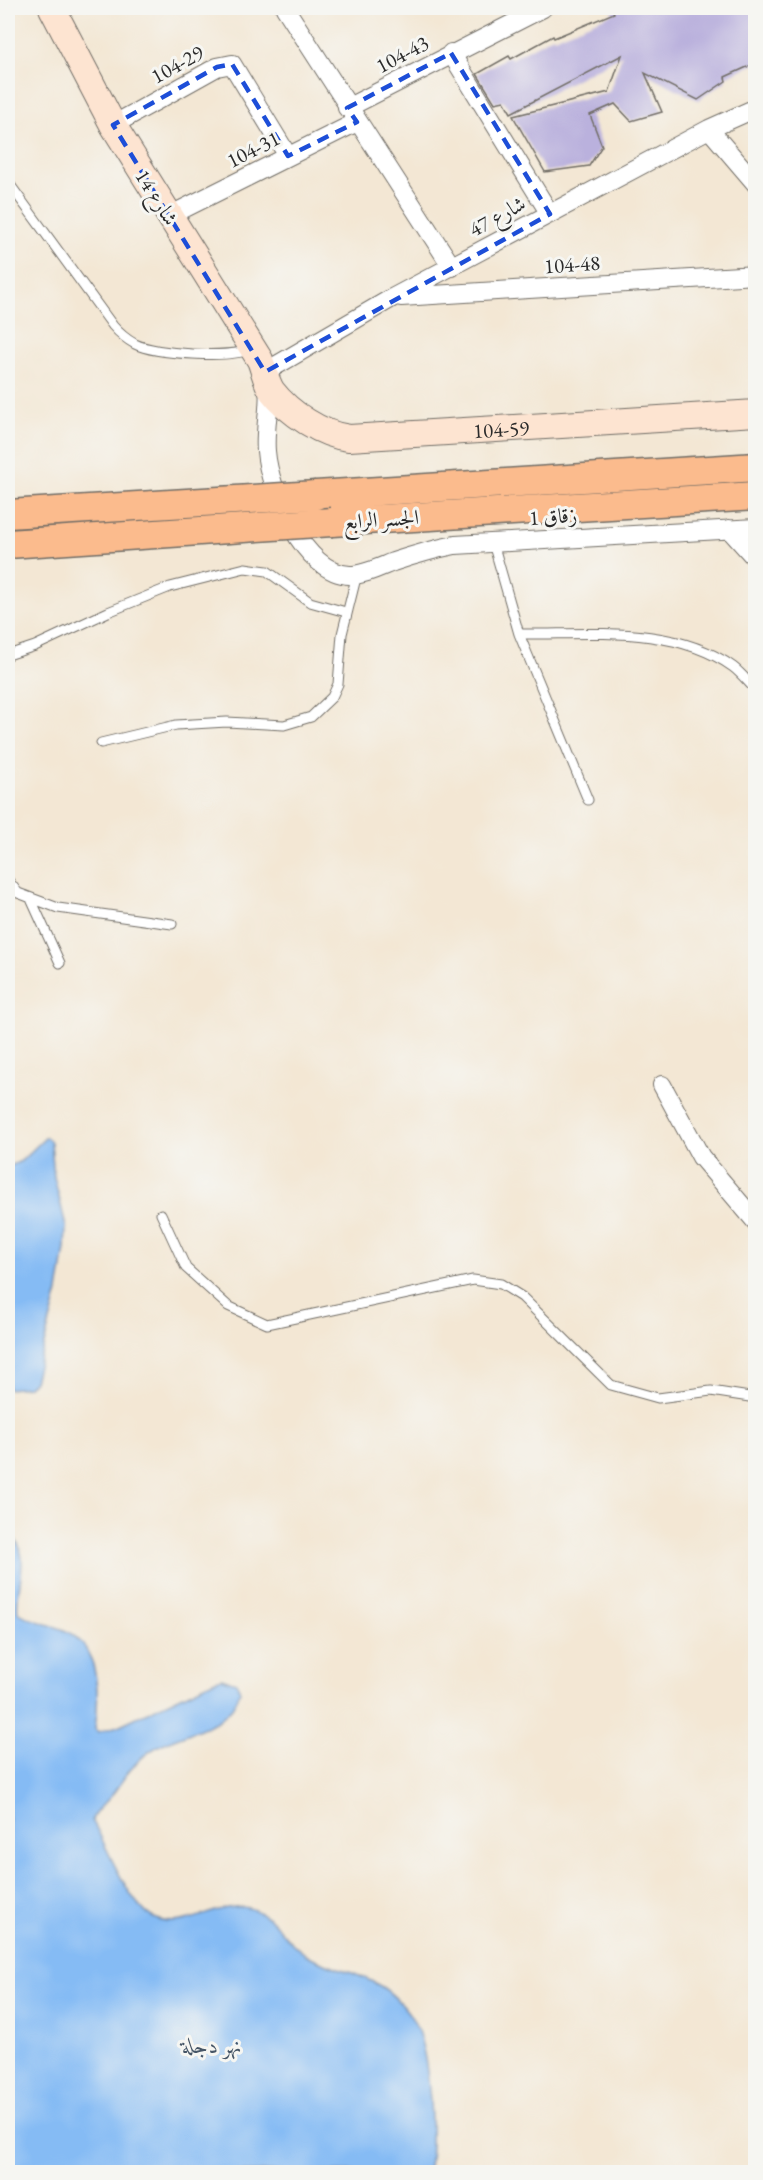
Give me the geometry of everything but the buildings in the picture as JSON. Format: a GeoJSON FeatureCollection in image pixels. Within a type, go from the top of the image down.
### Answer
{"type":"FeatureCollection","features":[{"type":"Feature","properties":{"kind":"main road","name":"الجسر الرابع"},"geometry":{"type":"LineString","coordinates":[[8,514],[756,467]]}},
{"type":"Feature","properties":{"kind":"main road","name":"الجسر الرابع"},"geometry":{"type":"LineString","coordinates":[[8,544],[756,496]]}},
{"type":"Feature","properties":{"kind":"street","name":"شارع 14"},"geometry":{"type":"LineString","coordinates":[[52,8],[113,125],[252,348],[266,377]]}},
{"type":"Feature","properties":{"kind":"street"},"geometry":{"type":"LineString","coordinates":[[285,8],[452,267]]}},
{"type":"Feature","properties":{"kind":"street","name":"104-43"},"geometry":{"type":"LineString","coordinates":[[352,115],[451,53],[543,8]]}},
{"type":"Feature","properties":{"kind":"street"},"geometry":{"type":"LineString","coordinates":[[451,53],[550,214]]}},
{"type":"Feature","properties":{"kind":"street","name":"104-29"},"geometry":{"type":"LineString","coordinates":[[113,125],[217,67],[232,64],[288,156]]}},
{"type":"Feature","properties":{"kind":"street","name":"شارع 47"},"geometry":{"type":"LineString","coordinates":[[266,377],[392,298],[709,129],[756,108]]}},
{"type":"Feature","properties":{"kind":"street","name":"104-31"},"geometry":{"type":"LineString","coordinates":[[169,216],[288,156],[352,115]]}},
{"type":"Feature","properties":{"kind":"street"},"geometry":{"type":"LineString","coordinates":[[709,129],[756,184]]}},
{"type":"Feature","properties":{"kind":"street","name":"104-48"},"geometry":{"type":"LineString","coordinates":[[392,298],[756,275]]}},
{"type":"Feature","properties":{"kind":"street"},"geometry":{"type":"LineString","coordinates":[[266,377],[266,450],[277,496],[292,525],[315,560],[330,571],[357,574]]}},
{"type":"Feature","properties":{"kind":"street","name":"104-59"},"geometry":{"type":"LineString","coordinates":[[266,377],[280,399],[314,425],[334,436],[349,438],[756,413]]}},
{"type":"Feature","properties":{"kind":"street","name":"زقاق 1"},"geometry":{"type":"LineString","coordinates":[[357,574],[436,549],[493,543],[756,528]]}},
{"type":"Feature","properties":{"kind":"street"},"geometry":{"type":"LineString","coordinates":[[729,529],[756,559]]}},
{"type":"Feature","properties":{"kind":"street"},"geometry":{"type":"LineString","coordinates":[[662,1085],[701,1156],[756,1222]]}},
{"type":"Feature","properties":{"kind":"lane"},"geometry":{"type":"LineString","coordinates":[[8,182],[113,326],[127,339],[152,349],[229,355],[252,348]]}},
{"type":"Feature","properties":{"kind":"lane"},"geometry":{"type":"LineString","coordinates":[[493,543],[519,634],[588,800]]}},
{"type":"Feature","properties":{"kind":"lane"},"geometry":{"type":"LineString","coordinates":[[8,655],[35,646],[108,612],[170,587],[245,568],[267,571],[310,602],[346,612]]}},
{"type":"Feature","properties":{"kind":"lane"},"geometry":{"type":"LineString","coordinates":[[101,742],[176,725],[227,722],[284,725],[312,717],[332,697],[338,684],[346,612],[357,574]]}},
{"type":"Feature","properties":{"kind":"lane"},"geometry":{"type":"LineString","coordinates":[[519,634],[649,636],[695,646],[734,667],[756,690]]}},
{"type":"Feature","properties":{"kind":"lane"},"geometry":{"type":"LineString","coordinates":[[8,880],[18,893],[57,908],[172,924]]}},
{"type":"Feature","properties":{"kind":"lane"},"geometry":{"type":"LineString","coordinates":[[31,899],[60,963]]}},
{"type":"Feature","properties":{"kind":"lane"},"geometry":{"type":"LineString","coordinates":[[161,1214],[186,1268],[228,1306],[267,1324],[473,1281],[501,1284],[522,1297],[611,1385],[658,1398],[711,1391],[756,1398]]}},
{"type":"Feature","properties":{"kind":"highlighted area"},"geometry":{"type":"Polygon","coordinates":[[[451,53],[550,214],[265,372],[113,125],[217,67],[232,64],[288,156],[357,122],[347,108],[451,53]]]}},
{"type":"Feature","properties":{"kind":"water"},"geometry":{"type":"Polygon","coordinates":[[[46,1137],[51,1142],[54,1177],[66,1226],[65,1248],[58,1292],[34,1381],[28,1387],[8,1389],[8,1167],[21,1161],[46,1137]]]}},
{"type":"Feature","properties":{"kind":"water","name":"نهر دجلة"},"geometry":{"type":"Polygon","coordinates":[[[8,1534],[16,1541],[22,1559],[18,1612],[66,1631],[77,1638],[86,1649],[95,1674],[97,1716],[95,1729],[98,1732],[118,1726],[213,1681],[222,1678],[236,1683],[240,1691],[235,1704],[227,1714],[205,1727],[148,1752],[131,1769],[95,1813],[92,1820],[127,1889],[145,1911],[154,1918],[176,1922],[233,1907],[254,1910],[271,1920],[298,1949],[307,1955],[373,1982],[399,2002],[413,2020],[424,2052],[431,2117],[428,2172],[8,2172],[8,1534]]]}}]}
